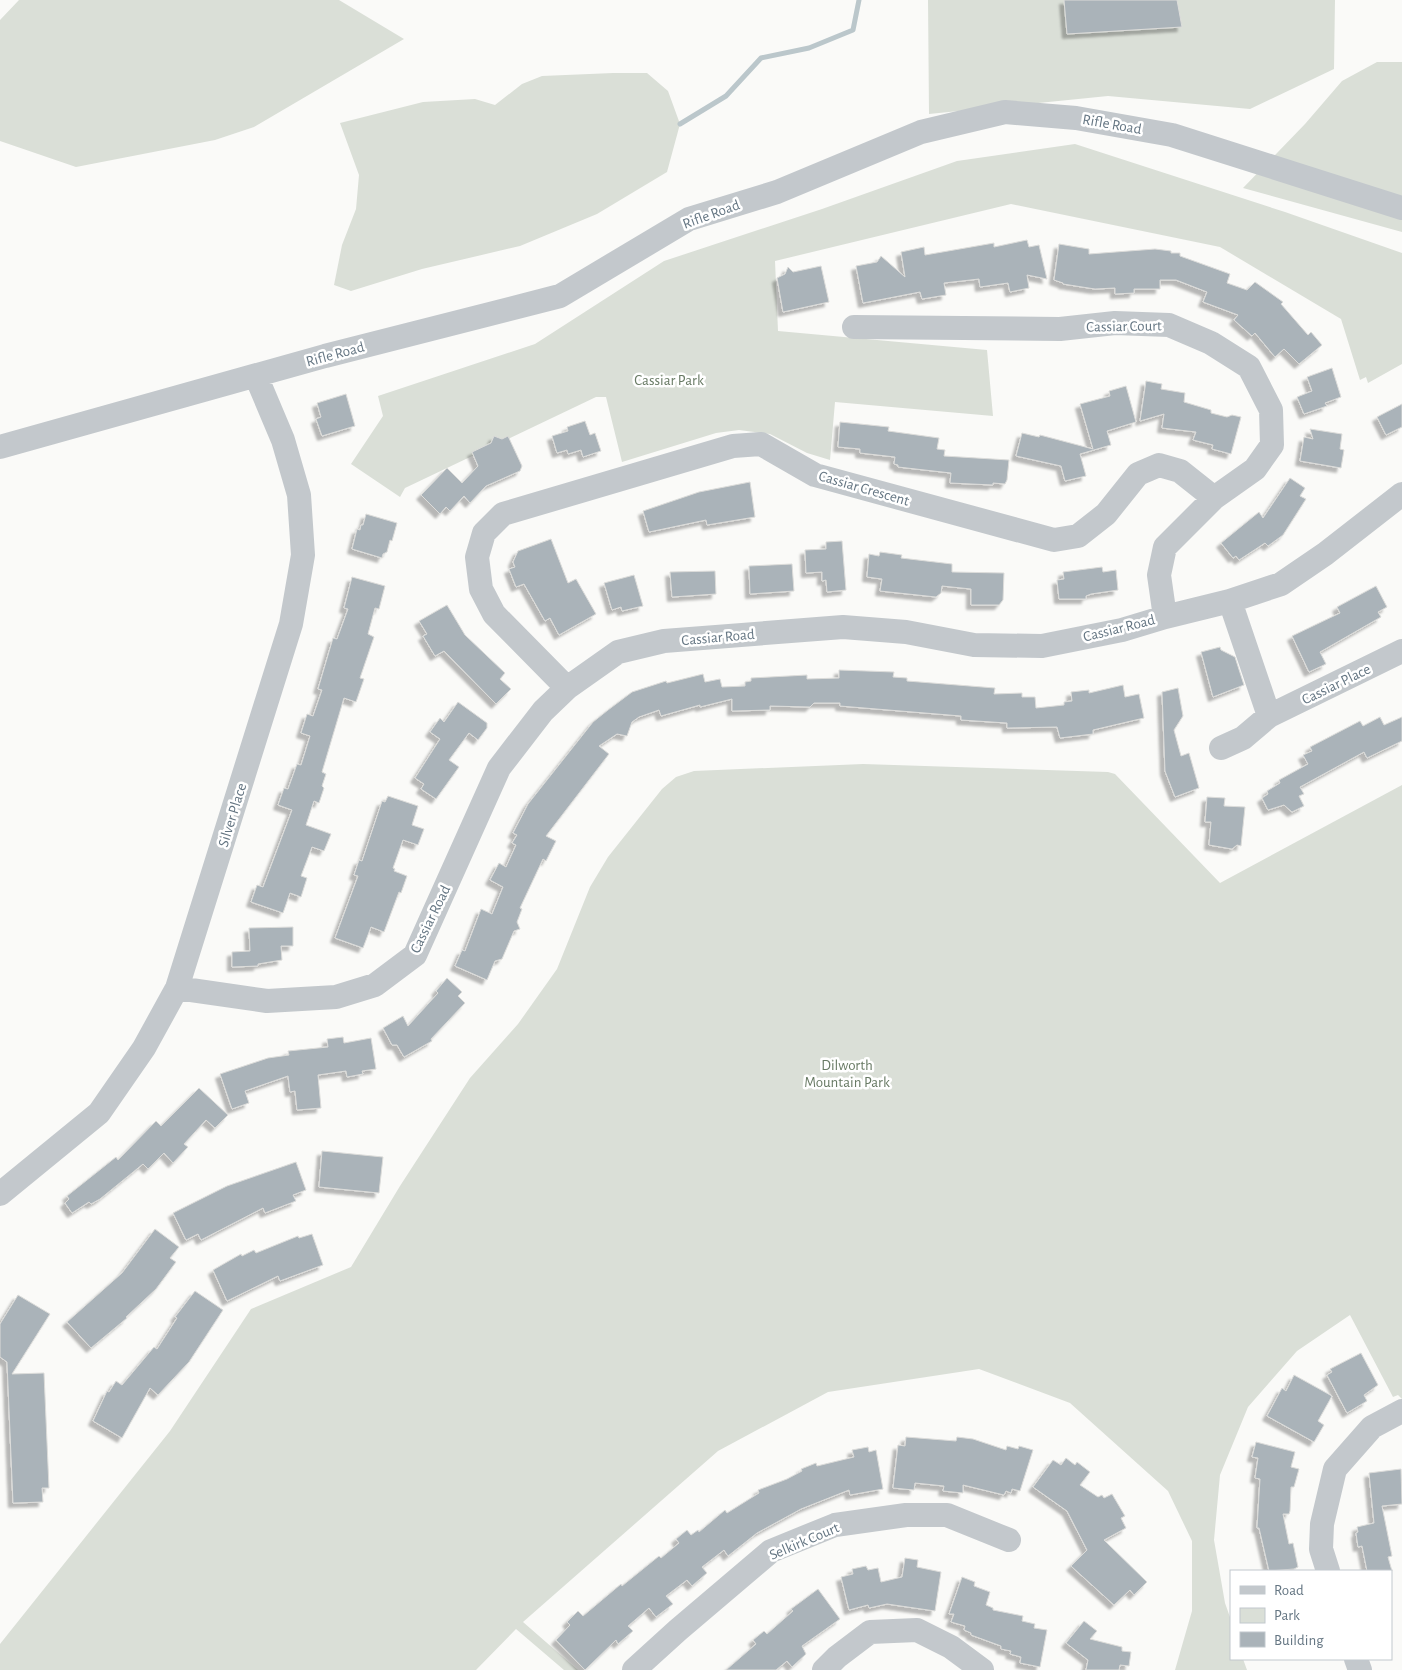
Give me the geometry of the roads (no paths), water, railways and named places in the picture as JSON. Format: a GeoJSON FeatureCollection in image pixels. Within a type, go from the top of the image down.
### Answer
{"type":"FeatureCollection","features":[{"type":"Feature","properties":{"kind":"street","name":"Rifle Road"},"geometry":{"type":"LineString","coordinates":[[0,446],[560,296],[689,219],[777,192],[920,132],[1005,112],[1076,118],[1172,135],[1402,208]]}},
{"type":"Feature","properties":{"kind":"street","name":"Cassiar Court"},"geometry":{"type":"LineString","coordinates":[[854,327],[1060,329],[1115,323],[1169,325],[1211,343],[1249,367],[1271,410],[1272,445],[1255,469],[1214,498]]}},
{"type":"Feature","properties":{"kind":"street","name":"Silver Place"},"geometry":{"type":"LineString","coordinates":[[0,1194],[99,1113],[144,1048],[177,988],[291,624],[303,555],[299,495],[283,440],[256,376]]}},
{"type":"Feature","properties":{"kind":"street","name":"Cassiar Crescent"},"geometry":{"type":"LineString","coordinates":[[566,688],[494,614],[481,589],[477,557],[484,532],[503,514],[733,446],[761,444],[815,475],[1054,540],[1078,536],[1106,514],[1138,474],[1159,465],[1180,471],[1214,498]]}},
{"type":"Feature","properties":{"kind":"street","name":"Cassiar Road"},"geometry":{"type":"LineString","coordinates":[[177,988],[267,1001],[336,997],[375,985],[416,955],[499,768],[543,710],[566,688],[618,652],[664,641],[844,627],[906,632],[974,645],[1042,646],[1122,630],[1230,601],[1281,584],[1325,554],[1402,494]]}},
{"type":"Feature","properties":{"kind":"street"},"geometry":{"type":"LineString","coordinates":[[1165,617],[1160,575],[1165,547],[1214,498]]}},
{"type":"Feature","properties":{"kind":"street"},"geometry":{"type":"LineString","coordinates":[[1230,601],[1269,716]]}},
{"type":"Feature","properties":{"kind":"street","name":"Cassiar Place"},"geometry":{"type":"LineString","coordinates":[[1221,748],[1243,738],[1269,716],[1402,651]]}},
{"type":"Feature","properties":{"kind":"street"},"geometry":{"type":"LineString","coordinates":[[1328,1570],[1321,1549],[1322,1524],[1335,1468],[1372,1427],[1402,1411]]}},
{"type":"Feature","properties":{"kind":"street"},"geometry":{"type":"LineString","coordinates":[[1372,1427],[1402,1432]]}},
{"type":"Feature","properties":{"kind":"street","name":"Selkirk Court"},"geometry":{"type":"LineString","coordinates":[[634,1670],[771,1551],[835,1525],[906,1515],[947,1515],[1009,1540]]}},
{"type":"Feature","properties":{"kind":"street"},"geometry":{"type":"LineString","coordinates":[[824,1670],[837,1657],[870,1632],[917,1630],[952,1646],[982,1670]]}},
{"type":"Feature","properties":{"kind":"street"},"geometry":{"type":"LineString","coordinates":[[950,1670],[952,1646]]}},
{"type":"Feature","properties":{"kind":"waterway"},"geometry":{"type":"LineString","coordinates":[[680,124],[726,96],[761,58],[809,48],[853,30],[859,0]]}},
{"type":"Feature","properties":{"kind":"park label","name":"Cassiar Park"},"geometry":{"type":"Point","coordinates":[669,380]}},
{"type":"Feature","properties":{"kind":"park label","name":"Dilworth Mountain Park"},"geometry":{"type":"Point","coordinates":[847,1074]}}]}
